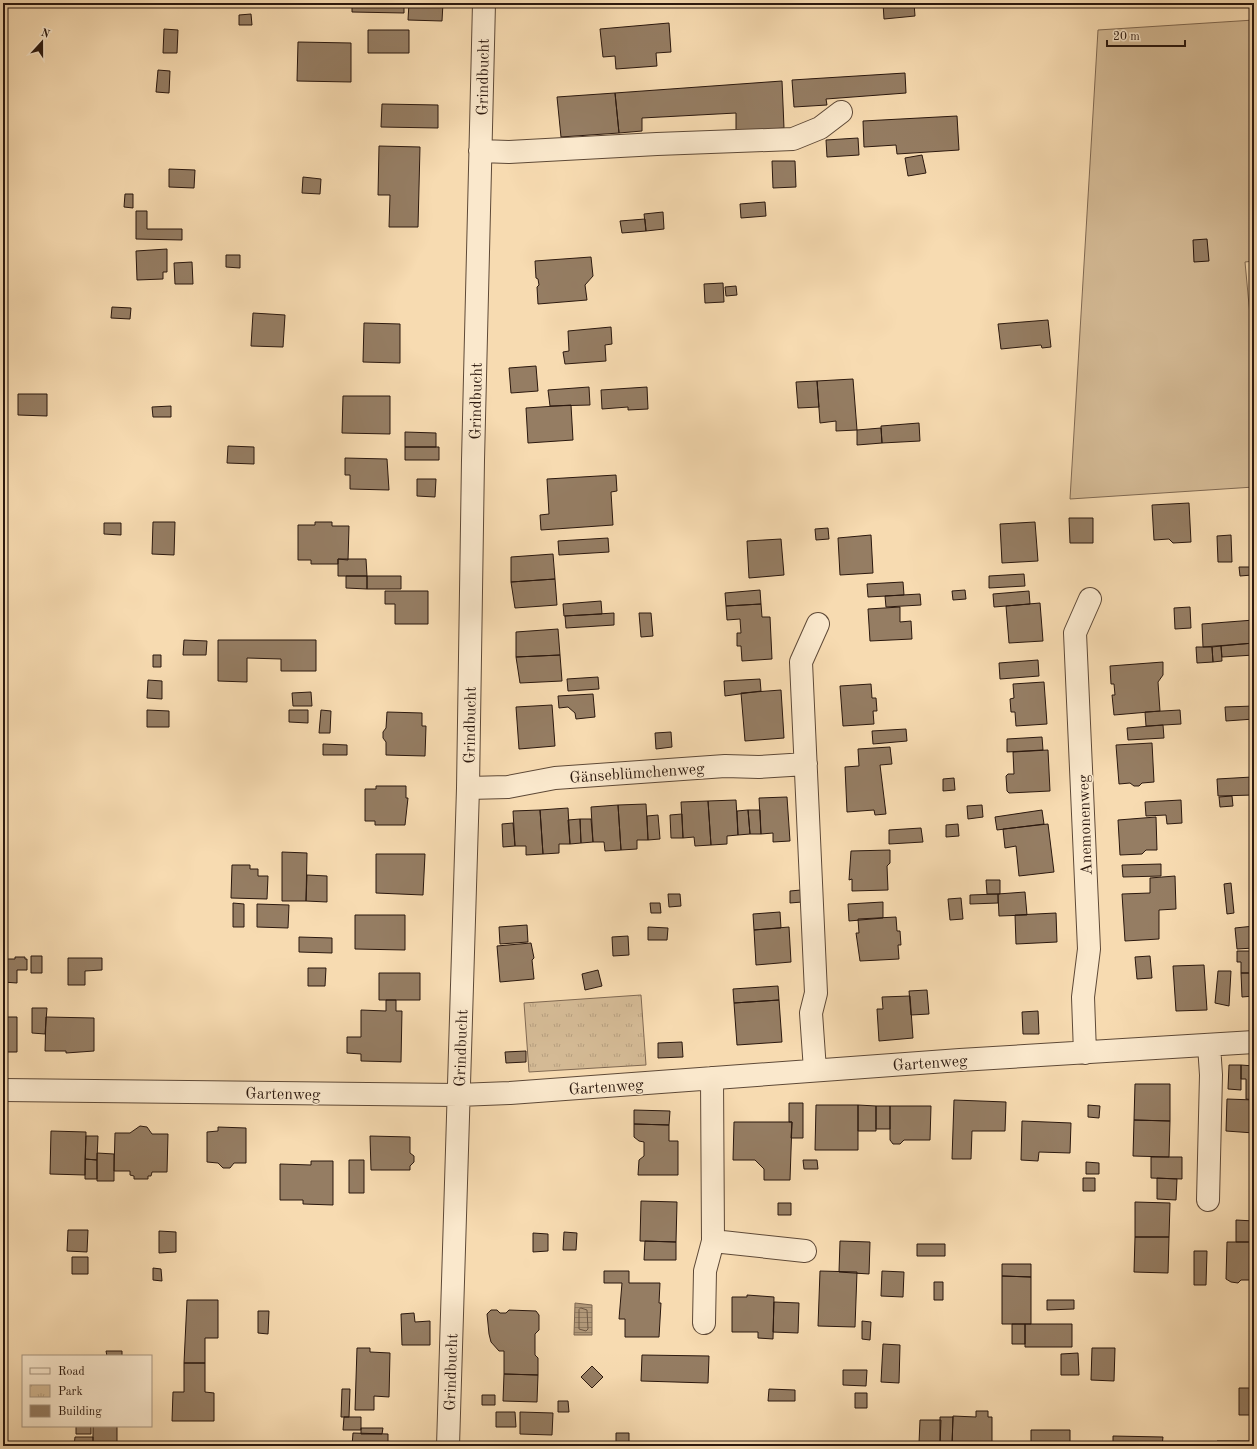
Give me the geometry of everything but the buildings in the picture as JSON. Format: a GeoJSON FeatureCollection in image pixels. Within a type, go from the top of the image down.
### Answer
{"type":"FeatureCollection","features":[{"type":"Feature","properties":{"kind":"street","name":"Grindbucht"},"geometry":{"type":"LineString","coordinates":[[448,1446],[468,788],[484,3]]}},
{"type":"Feature","properties":{"kind":"street"},"geometry":{"type":"LineString","coordinates":[[480,151],[509,152],[656,144],[793,139],[820,128],[841,112]]}},
{"type":"Feature","properties":{"kind":"street","name":"Anemonenweg"},"geometry":{"type":"LineString","coordinates":[[1085,1053],[1082,997],[1089,949],[1076,633],[1090,599]]}},
{"type":"Feature","properties":{"kind":"street"},"geometry":{"type":"LineString","coordinates":[[814,1070],[811,1013],[816,993],[801,662],[818,624]]}},
{"type":"Feature","properties":{"kind":"street","name":"Gänseblümchenweg"},"geometry":{"type":"LineString","coordinates":[[468,788],[508,787],[554,778],[678,769],[806,764]]}},
{"type":"Feature","properties":{"kind":"street","name":"Gartenweg"},"geometry":{"type":"LineString","coordinates":[[3,1090],[458,1095],[510,1093],[814,1070],[1254,1042]]}},
{"type":"Feature","properties":{"kind":"street"},"geometry":{"type":"LineString","coordinates":[[1208,1200],[1211,1075],[1209,1046]]}},
{"type":"Feature","properties":{"kind":"street"},"geometry":{"type":"LineString","coordinates":[[704,1323],[705,1272],[713,1241],[712,1078]]}},
{"type":"Feature","properties":{"kind":"street"},"geometry":{"type":"LineString","coordinates":[[713,1241],[805,1251]]}},
{"type":"Feature","properties":{"kind":"green space"},"geometry":{"type":"Polygon","coordinates":[[[1254,20],[1254,261],[1245,262],[1252,337],[1254,337],[1254,487],[1070,499],[1098,30],[1254,20]]]}},
{"type":"Feature","properties":{"kind":"green space"},"geometry":{"type":"Polygon","coordinates":[[[641,995],[646,1065],[529,1072],[524,1003],[641,995]]]}},
{"type":"Feature","properties":{"kind":"water"},"geometry":{"type":"Polygon","coordinates":[[[575,1303],[592,1305],[592,1335],[574,1335],[575,1303]]]}}]}
